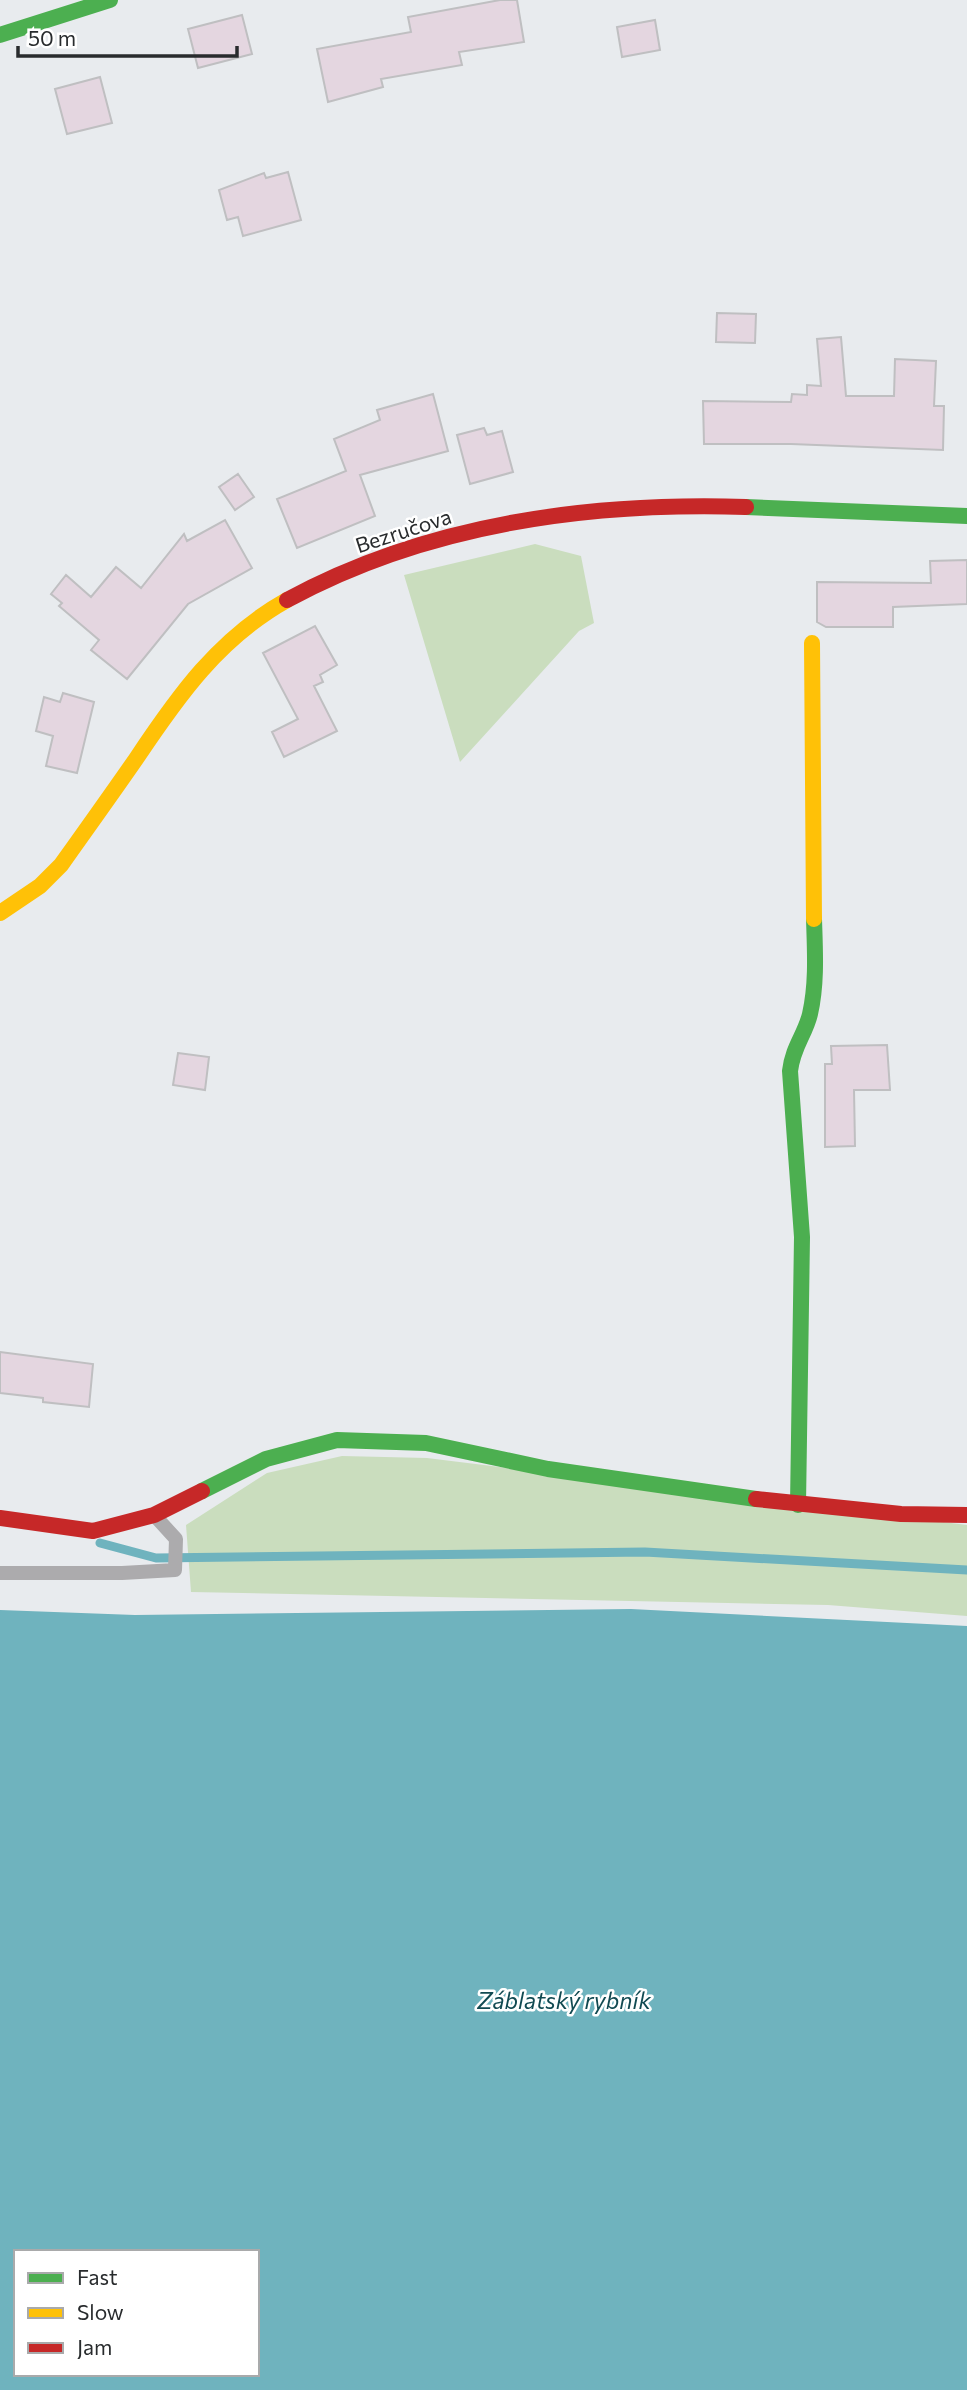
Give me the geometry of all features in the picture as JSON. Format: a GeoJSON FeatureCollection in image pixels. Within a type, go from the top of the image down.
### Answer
{"type":"FeatureCollection","features":[{"type":"Feature","properties":{"kind":"street"},"geometry":{"type":"LineString","coordinates":[[0,35],[110,0]]}},
{"type":"Feature","properties":{"kind":"street","name":"Bezručova"},"geometry":{"type":"LineString","coordinates":[[0,913],[40,886],[61,865],[163,716],[192,678],[229,640],[263,614],[292,597],[364,563],[407,548],[498,524],[587,510],[684,505],[967,516]]}},
{"type":"Feature","properties":{"kind":"street"},"geometry":{"type":"LineString","coordinates":[[798,1505],[802,1237],[790,1071],[792,1053],[809,1018],[815,988],[811,643]]}},
{"type":"Feature","properties":{"kind":"street"},"geometry":{"type":"LineString","coordinates":[[0,1518],[93,1531],[154,1515],[266,1459],[337,1440],[426,1443],[548,1469],[798,1505],[901,1514],[967,1515]]}},
{"type":"Feature","properties":{"kind":"lane"},"geometry":{"type":"LineString","coordinates":[[0,1573],[175,1570],[176,1539],[154,1515]]}},
{"type":"Feature","properties":{"kind":"green space"},"geometry":{"type":"Polygon","coordinates":[[[535,544],[581,556],[594,623],[579,631],[460,762],[404,575],[535,544]]]}},
{"type":"Feature","properties":{"kind":"green space"},"geometry":{"type":"Polygon","coordinates":[[[342,1456],[427,1458],[967,1525],[967,1616],[828,1605],[191,1592],[186,1525],[267,1473],[342,1456]]]}},
{"type":"Feature","properties":{"kind":"water","name":"Záblatský rybník"},"geometry":{"type":"Polygon","coordinates":[[[631,1609],[967,1626],[967,2390],[0,2390],[0,1610],[135,1615],[631,1609]]]}},
{"type":"Feature","properties":{"kind":"building"},"geometry":{"type":"Polygon","coordinates":[[[500,0],[517,0],[524,42],[459,52],[462,65],[381,79],[383,87],[328,102],[317,49],[411,32],[408,17],[500,0]]]}},
{"type":"Feature","properties":{"kind":"building"},"geometry":{"type":"Polygon","coordinates":[[[242,15],[252,54],[198,68],[188,29],[242,15]]]}},
{"type":"Feature","properties":{"kind":"building"},"geometry":{"type":"Polygon","coordinates":[[[655,20],[660,50],[622,57],[617,27],[655,20]]]}},
{"type":"Feature","properties":{"kind":"building"},"geometry":{"type":"Polygon","coordinates":[[[100,77],[112,123],[67,134],[55,89],[100,77]]]}},
{"type":"Feature","properties":{"kind":"building"},"geometry":{"type":"Polygon","coordinates":[[[288,172],[301,220],[243,236],[238,217],[227,220],[219,190],[264,173],[266,178],[288,172]]]}},
{"type":"Feature","properties":{"kind":"building"},"geometry":{"type":"Polygon","coordinates":[[[717,313],[756,314],[755,343],[716,342],[717,313]]]}},
{"type":"Feature","properties":{"kind":"building"},"geometry":{"type":"Polygon","coordinates":[[[841,337],[846,396],[894,396],[895,359],[936,361],[934,406],[944,406],[943,450],[791,444],[704,444],[703,401],[791,402],[792,394],[807,395],[807,385],[821,386],[817,339],[841,337]]]}},
{"type":"Feature","properties":{"kind":"building"},"geometry":{"type":"Polygon","coordinates":[[[433,394],[448,451],[360,475],[375,516],[297,548],[277,499],[346,471],[334,439],[380,420],[377,410],[433,394]]]}},
{"type":"Feature","properties":{"kind":"building"},"geometry":{"type":"Polygon","coordinates":[[[484,428],[487,435],[502,431],[513,472],[470,484],[457,435],[484,428]]]}},
{"type":"Feature","properties":{"kind":"building"},"geometry":{"type":"Polygon","coordinates":[[[238,474],[254,497],[235,510],[219,487],[238,474]]]}},
{"type":"Feature","properties":{"kind":"building"},"geometry":{"type":"Polygon","coordinates":[[[225,520],[252,568],[188,604],[127,679],[91,650],[99,640],[59,606],[62,603],[51,594],[66,575],[91,597],[116,567],[141,588],[184,534],[187,541],[225,520]]]}},
{"type":"Feature","properties":{"kind":"building"},"geometry":{"type":"Polygon","coordinates":[[[967,560],[967,604],[893,607],[893,627],[826,627],[817,622],[817,582],[931,583],[930,561],[967,560]]]}},
{"type":"Feature","properties":{"kind":"building"},"geometry":{"type":"Polygon","coordinates":[[[315,626],[337,665],[320,675],[323,682],[314,686],[337,731],[284,757],[272,732],[298,719],[263,653],[315,626]]]}},
{"type":"Feature","properties":{"kind":"building"},"geometry":{"type":"Polygon","coordinates":[[[63,693],[94,702],[77,773],[46,766],[53,736],[36,731],[44,697],[60,702],[63,693]]]}},
{"type":"Feature","properties":{"kind":"building"},"geometry":{"type":"Polygon","coordinates":[[[887,1045],[890,1090],[854,1090],[855,1146],[825,1147],[825,1064],[832,1064],[831,1046],[887,1045]]]}},
{"type":"Feature","properties":{"kind":"building"},"geometry":{"type":"Polygon","coordinates":[[[178,1053],[209,1057],[205,1090],[173,1085],[178,1053]]]}},
{"type":"Feature","properties":{"kind":"building"},"geometry":{"type":"Polygon","coordinates":[[[0,1352],[93,1364],[89,1407],[43,1402],[43,1398],[0,1393],[0,1352]]]}},
{"type":"Feature","properties":{"kind":"waterway"},"geometry":{"type":"LineString","coordinates":[[100,1543],[156,1558],[645,1552],[967,1570]]}},
{"type":"Feature","properties":{"kind":"traffic: fast"},"geometry":{"type":"LineString","coordinates":[[0,35],[110,0]]}},
{"type":"Feature","properties":{"kind":"traffic: fast"},"geometry":{"type":"LineString","coordinates":[[746,507],[967,516]]}},
{"type":"Feature","properties":{"kind":"traffic: fast"},"geometry":{"type":"LineString","coordinates":[[798,1505],[802,1237],[790,1071],[808,1021],[814,991],[814,919]]}},
{"type":"Feature","properties":{"kind":"traffic: fast"},"geometry":{"type":"LineString","coordinates":[[202,1491],[266,1459],[337,1440],[426,1443],[548,1469],[756,1499]]}},
{"type":"Feature","properties":{"kind":"traffic: slow"},"geometry":{"type":"LineString","coordinates":[[0,913],[40,886],[61,865],[184,691],[220,650],[263,615],[287,600]]}},
{"type":"Feature","properties":{"kind":"traffic: slow"},"geometry":{"type":"LineString","coordinates":[[812,643],[814,919]]}},
{"type":"Feature","properties":{"kind":"traffic: jam"},"geometry":{"type":"LineString","coordinates":[[287,600],[340,574],[396,553],[452,536],[510,523],[627,509],[746,507]]}},
{"type":"Feature","properties":{"kind":"traffic: jam"},"geometry":{"type":"LineString","coordinates":[[0,1518],[93,1531],[154,1515],[202,1491]]}},
{"type":"Feature","properties":{"kind":"traffic: jam"},"geometry":{"type":"LineString","coordinates":[[756,1499],[901,1514],[967,1515]]}}]}
